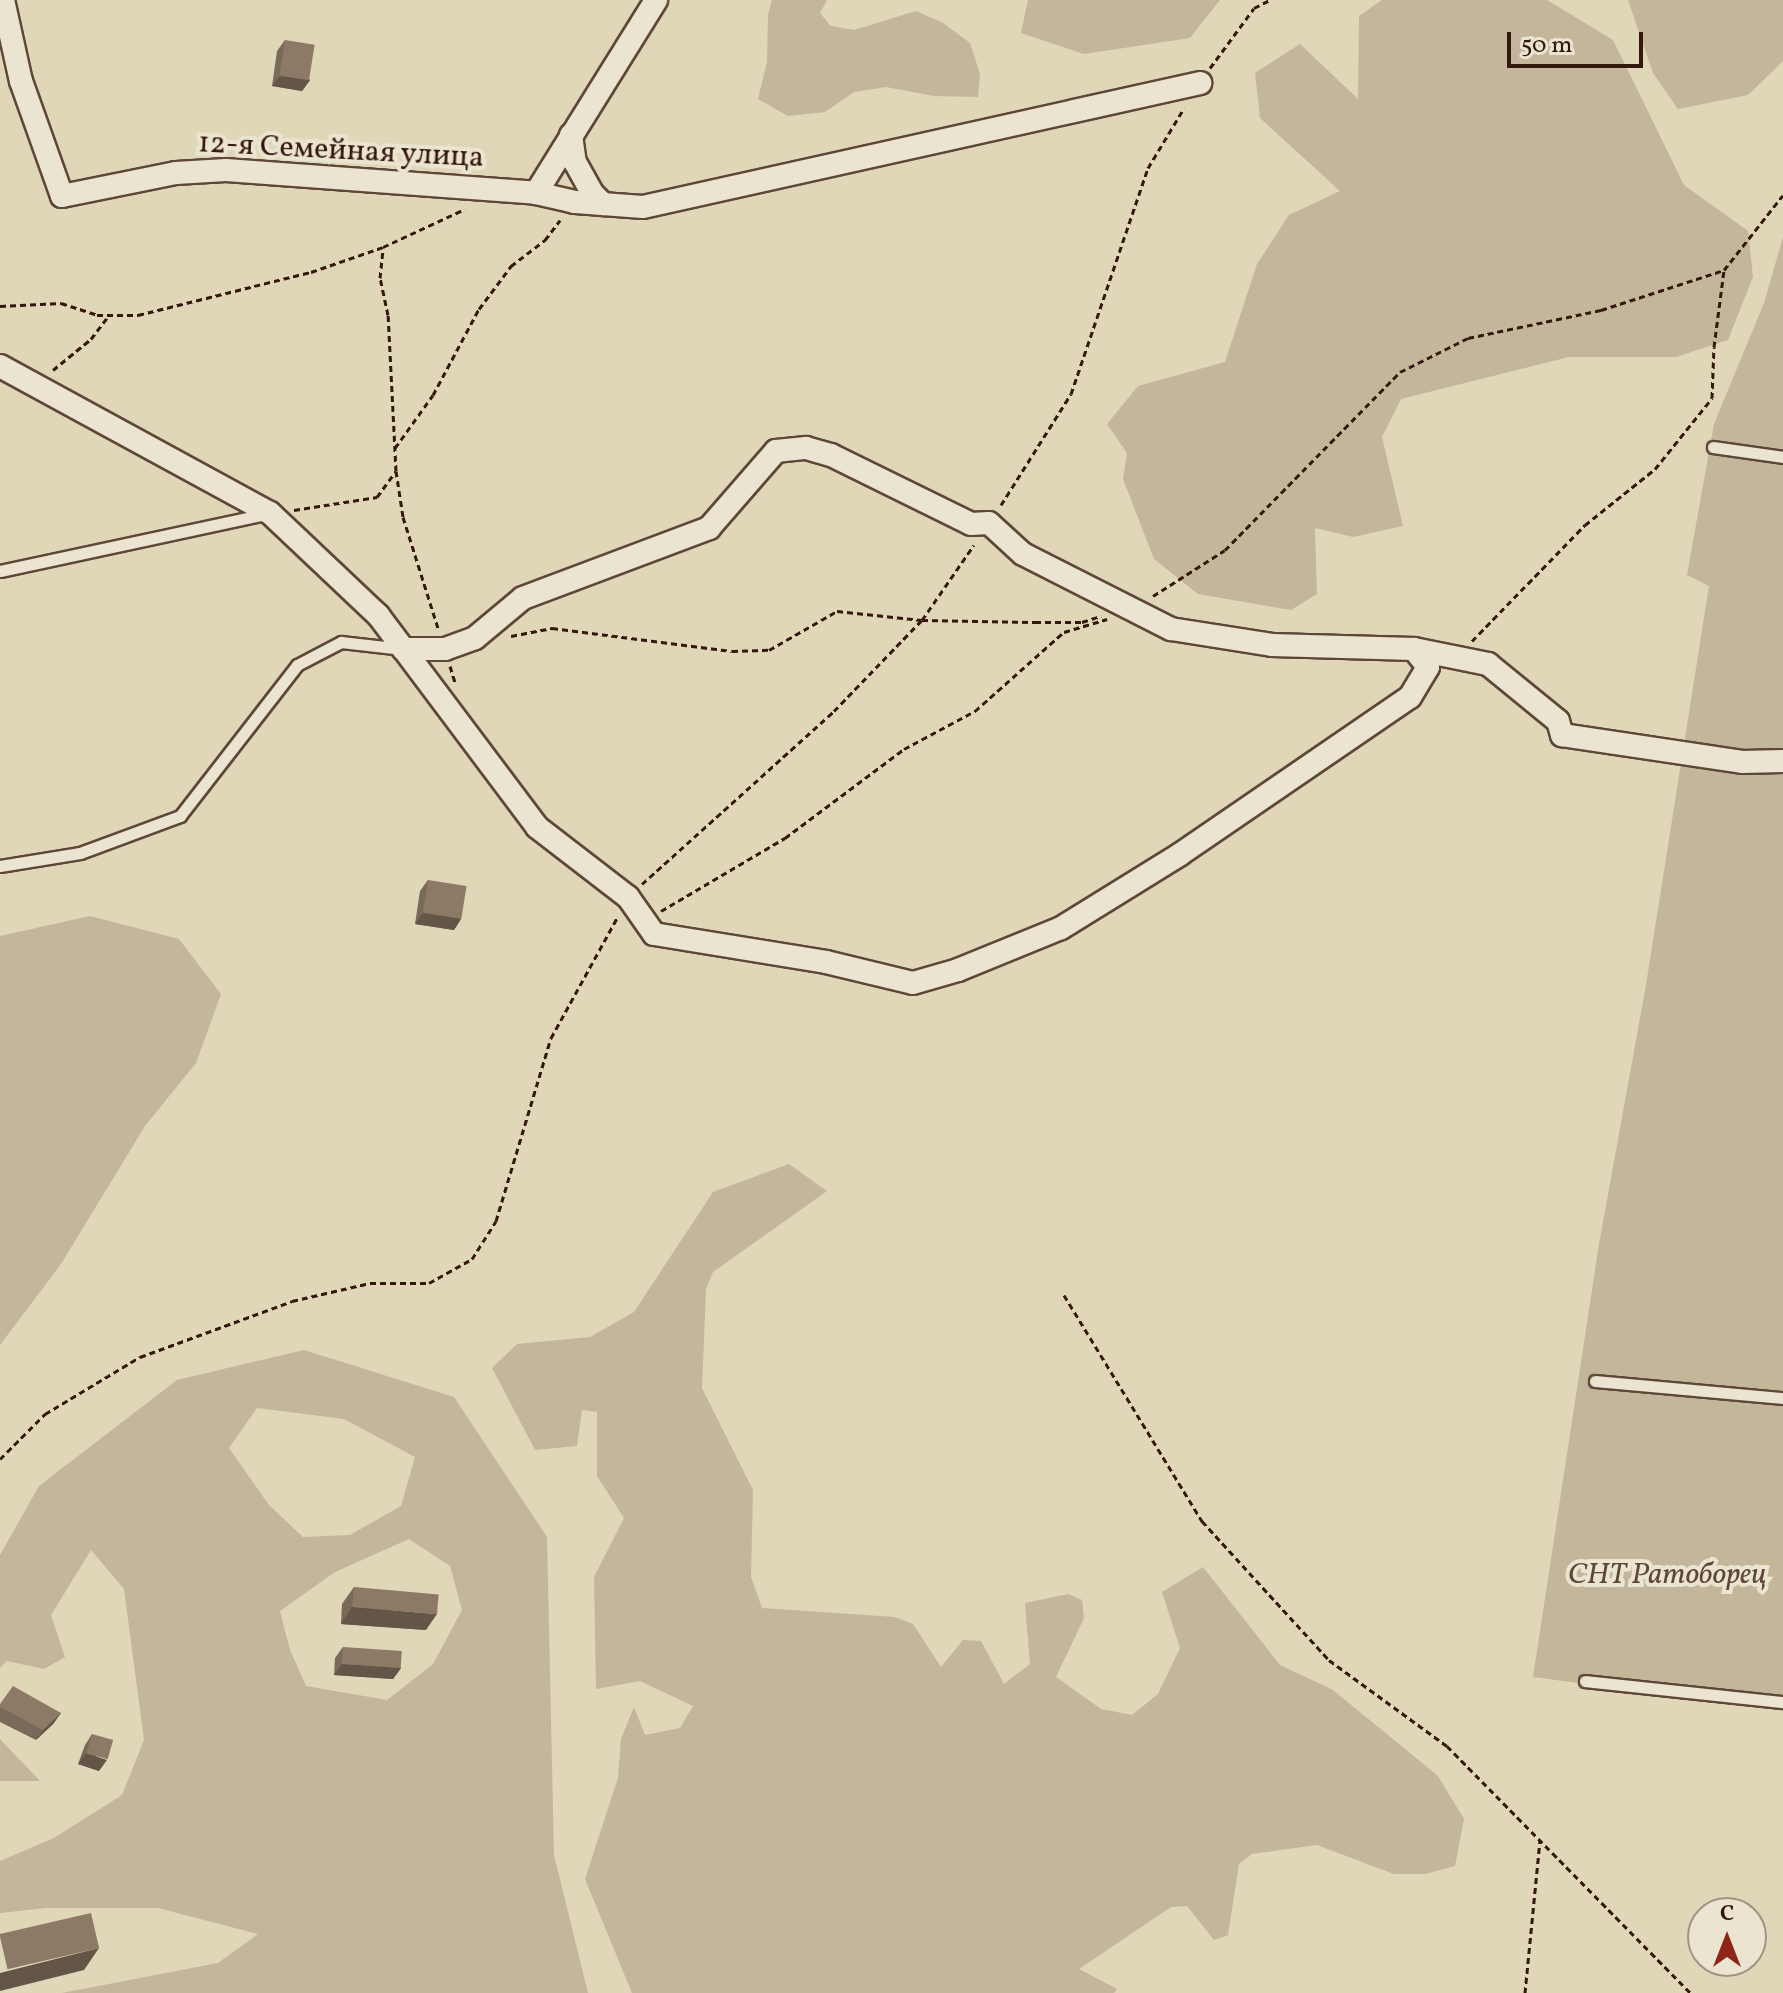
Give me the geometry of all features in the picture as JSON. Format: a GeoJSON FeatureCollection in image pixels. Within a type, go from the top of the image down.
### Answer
{"type":"FeatureCollection","features":[{"type":"Feature","properties":{"kind":"street","name":"12-я Семейная улица"},"geometry":{"type":"LineString","coordinates":[[3,0],[21,81],[62,196],[176,173],[226,170],[505,190],[575,202],[643,207],[1200,83]]}},
{"type":"Feature","properties":{"kind":"street"},"geometry":{"type":"LineString","coordinates":[[536,193],[656,0]]}},
{"type":"Feature","properties":{"kind":"street"},"geometry":{"type":"LineString","coordinates":[[571,135],[579,171],[603,204]]}},
{"type":"Feature","properties":{"kind":"street"},"geometry":{"type":"LineString","coordinates":[[0,366],[270,513],[378,615],[537,827],[628,897],[654,934],[826,962],[913,983],[958,970],[1061,928],[1179,855],[1410,697],[1428,667],[1414,649]]}},
{"type":"Feature","properties":{"kind":"street"},"geometry":{"type":"LineString","coordinates":[[403,649],[445,649],[475,638],[523,598],[709,528],[776,451],[806,448],[831,455],[971,524],[989,523],[1023,554],[1171,629],[1272,645],[1414,649],[1488,664],[1558,721],[1562,735],[1742,762],[1783,761]]}},
{"type":"Feature","properties":{"kind":"lane"},"geometry":{"type":"LineString","coordinates":[[1713,447],[1783,457]]}},
{"type":"Feature","properties":{"kind":"lane"},"geometry":{"type":"LineString","coordinates":[[0,571],[270,513]]}},
{"type":"Feature","properties":{"kind":"lane"},"geometry":{"type":"LineString","coordinates":[[0,866],[80,853],[180,816],[297,665],[341,642],[403,649]]}},
{"type":"Feature","properties":{"kind":"lane"},"geometry":{"type":"LineString","coordinates":[[1595,1381],[1783,1398]]}},
{"type":"Feature","properties":{"kind":"lane"},"geometry":{"type":"LineString","coordinates":[[1585,1681],[1783,1702]]}},
{"type":"Feature","properties":{"kind":"path"},"geometry":{"type":"LineString","coordinates":[[0,1459],[45,1414],[140,1357],[292,1301],[370,1283],[429,1283],[472,1259],[496,1221],[551,1038],[628,897],[834,711],[922,620],[989,523],[1071,394],[1148,168],[1200,83],[1254,8],[1270,0]]}},
{"type":"Feature","properties":{"kind":"path"},"geometry":{"type":"LineString","coordinates":[[0,306],[61,303],[109,315],[138,315],[200,302],[311,272],[383,247],[505,190]]}},
{"type":"Feature","properties":{"kind":"path"},"geometry":{"type":"LineString","coordinates":[[1469,645],[1585,525],[1655,469],[1712,398],[1714,347],[1724,270],[1783,195]]}},
{"type":"Feature","properties":{"kind":"path"},"geometry":{"type":"LineString","coordinates":[[395,448],[433,395],[479,309],[511,266],[545,240],[575,202]]}},
{"type":"Feature","properties":{"kind":"path"},"geometry":{"type":"LineString","coordinates":[[383,247],[380,278],[388,315],[396,471],[414,558],[458,693]]}},
{"type":"Feature","properties":{"kind":"path"},"geometry":{"type":"LineString","coordinates":[[644,921],[785,838],[904,749],[975,711],[1064,632],[1130,608],[1225,550],[1400,372],[1468,338],[1601,310],[1724,270]]}},
{"type":"Feature","properties":{"kind":"path"},"geometry":{"type":"LineString","coordinates":[[33,384],[76,354],[109,315]]}},
{"type":"Feature","properties":{"kind":"path"},"geometry":{"type":"LineString","coordinates":[[270,513],[377,497],[396,471]]}},
{"type":"Feature","properties":{"kind":"path"},"geometry":{"type":"LineString","coordinates":[[475,638],[552,628],[732,651],[769,650],[837,611],[922,620],[1082,622],[1130,608]]}},
{"type":"Feature","properties":{"kind":"path"},"geometry":{"type":"LineString","coordinates":[[1064,1295],[1202,1521],[1329,1660],[1447,1746],[1691,1993]]}},
{"type":"Feature","properties":{"kind":"path"},"geometry":{"type":"LineString","coordinates":[[1525,1993],[1540,1841]]}},
{"type":"Feature","properties":{"kind":"green space"},"geometry":{"type":"Polygon","coordinates":[[[772,0],[827,0],[820,13],[831,26],[854,30],[916,11],[943,23],[970,43],[980,74],[978,97],[934,96],[886,87],[854,92],[825,112],[788,116],[758,99],[767,62],[768,15],[772,0]]]}},
{"type":"Feature","properties":{"kind":"green space"},"geometry":{"type":"Polygon","coordinates":[[[1028,0],[1220,0],[1190,38],[1084,54],[1021,33],[1028,0]]]}},
{"type":"Feature","properties":{"kind":"green space"},"geometry":{"type":"Polygon","coordinates":[[[1382,0],[1547,0],[1613,40],[1684,185],[1748,231],[1753,277],[1728,340],[1676,357],[1569,357],[1401,399],[1382,437],[1403,526],[1353,537],[1315,528],[1317,594],[1291,610],[1198,594],[1154,559],[1123,479],[1127,453],[1107,424],[1138,386],[1225,362],[1257,264],[1289,215],[1340,191],[1260,118],[1255,73],[1300,44],[1358,99],[1359,16],[1382,0]]]}},
{"type":"Feature","properties":{"kind":"green space"},"geometry":{"type":"Polygon","coordinates":[[[1628,0],[1783,0],[1783,61],[1748,95],[1678,109],[1653,73],[1628,0]]]}},
{"type":"Feature","properties":{"kind":"green space","name":"СНТ Ратоборец"},"geometry":{"type":"Polygon","coordinates":[[[1783,237],[1783,1710],[1533,1677],[1599,1244],[1646,985],[1709,586],[1687,575],[1714,424],[1764,303],[1783,237]]]}},
{"type":"Feature","properties":{"kind":"green space"},"geometry":{"type":"Polygon","coordinates":[[[90,916],[179,939],[221,994],[196,1063],[145,1126],[61,1264],[0,1345],[0,936],[90,916]]]}},
{"type":"Feature","properties":{"kind":"green space"},"geometry":{"type":"Polygon","coordinates":[[[789,1164],[827,1191],[713,1272],[706,1289],[702,1388],[753,1490],[751,1577],[762,1608],[895,1617],[913,1624],[941,1667],[963,1640],[981,1641],[1004,1684],[1030,1664],[1025,1603],[1068,1594],[1082,1600],[1084,1618],[1056,1677],[1101,1709],[1132,1715],[1158,1694],[1180,1648],[1162,1592],[1203,1567],[1280,1665],[1333,1690],[1438,1776],[1464,1819],[1455,1866],[1425,1874],[1394,1874],[1317,1845],[1252,1854],[1239,1864],[1228,1935],[1214,1940],[1187,1906],[1171,1907],[1079,1969],[1117,1989],[1114,1993],[632,1993],[585,1879],[618,1778],[621,1739],[634,1707],[645,1735],[680,1728],[693,1706],[640,1681],[596,1689],[594,1577],[624,1518],[597,1476],[597,1412],[582,1410],[577,1446],[535,1450],[492,1368],[517,1344],[590,1337],[634,1312],[713,1192],[789,1164]]]}},
{"type":"Feature","properties":{"kind":"green space"},"geometry":{"type":"Polygon","coordinates":[[[304,1350],[454,1397],[547,1537],[554,1855],[588,1993],[62,1993],[218,1963],[258,1934],[158,1908],[46,1908],[0,1913],[0,1861],[54,1838],[122,1795],[144,1740],[124,1589],[91,1550],[51,1615],[65,1657],[44,1669],[7,1661],[0,1668],[0,1555],[39,1486],[177,1380],[304,1350]],[[257,1408],[229,1448],[269,1505],[303,1537],[350,1535],[401,1506],[415,1457],[344,1419],[257,1408]],[[409,1539],[335,1572],[280,1611],[290,1650],[306,1686],[387,1700],[433,1664],[462,1610],[450,1566],[409,1539]]]}},
{"type":"Feature","properties":{"kind":"green space"},"geometry":{"type":"Polygon","coordinates":[[[0,1739],[40,1781],[0,1781],[0,1739]]]}},
{"type":"Feature","properties":{"kind":"building"},"geometry":{"type":"Polygon","coordinates":[[[285,40],[315,45],[309,80],[279,76],[285,40]]]}},
{"type":"Feature","properties":{"kind":"building"},"geometry":{"type":"Polygon","coordinates":[[[428,880],[467,886],[461,919],[423,913],[428,880]]]}},
{"type":"Feature","properties":{"kind":"building"},"geometry":{"type":"Polygon","coordinates":[[[354,1587],[439,1594],[437,1614],[352,1607],[354,1587]]]}},
{"type":"Feature","properties":{"kind":"building"},"geometry":{"type":"Polygon","coordinates":[[[343,1647],[402,1651],[401,1668],[342,1664],[343,1647]]]}},
{"type":"Feature","properties":{"kind":"building"},"geometry":{"type":"Polygon","coordinates":[[[13,1686],[61,1713],[43,1730],[0,1707],[13,1686]]]}},
{"type":"Feature","properties":{"kind":"building"},"geometry":{"type":"Polygon","coordinates":[[[92,1734],[113,1740],[108,1759],[86,1753],[92,1734]]]}},
{"type":"Feature","properties":{"kind":"building"},"geometry":{"type":"Polygon","coordinates":[[[91,1913],[99,1948],[8,1969],[0,1934],[91,1913]]]}}]}
